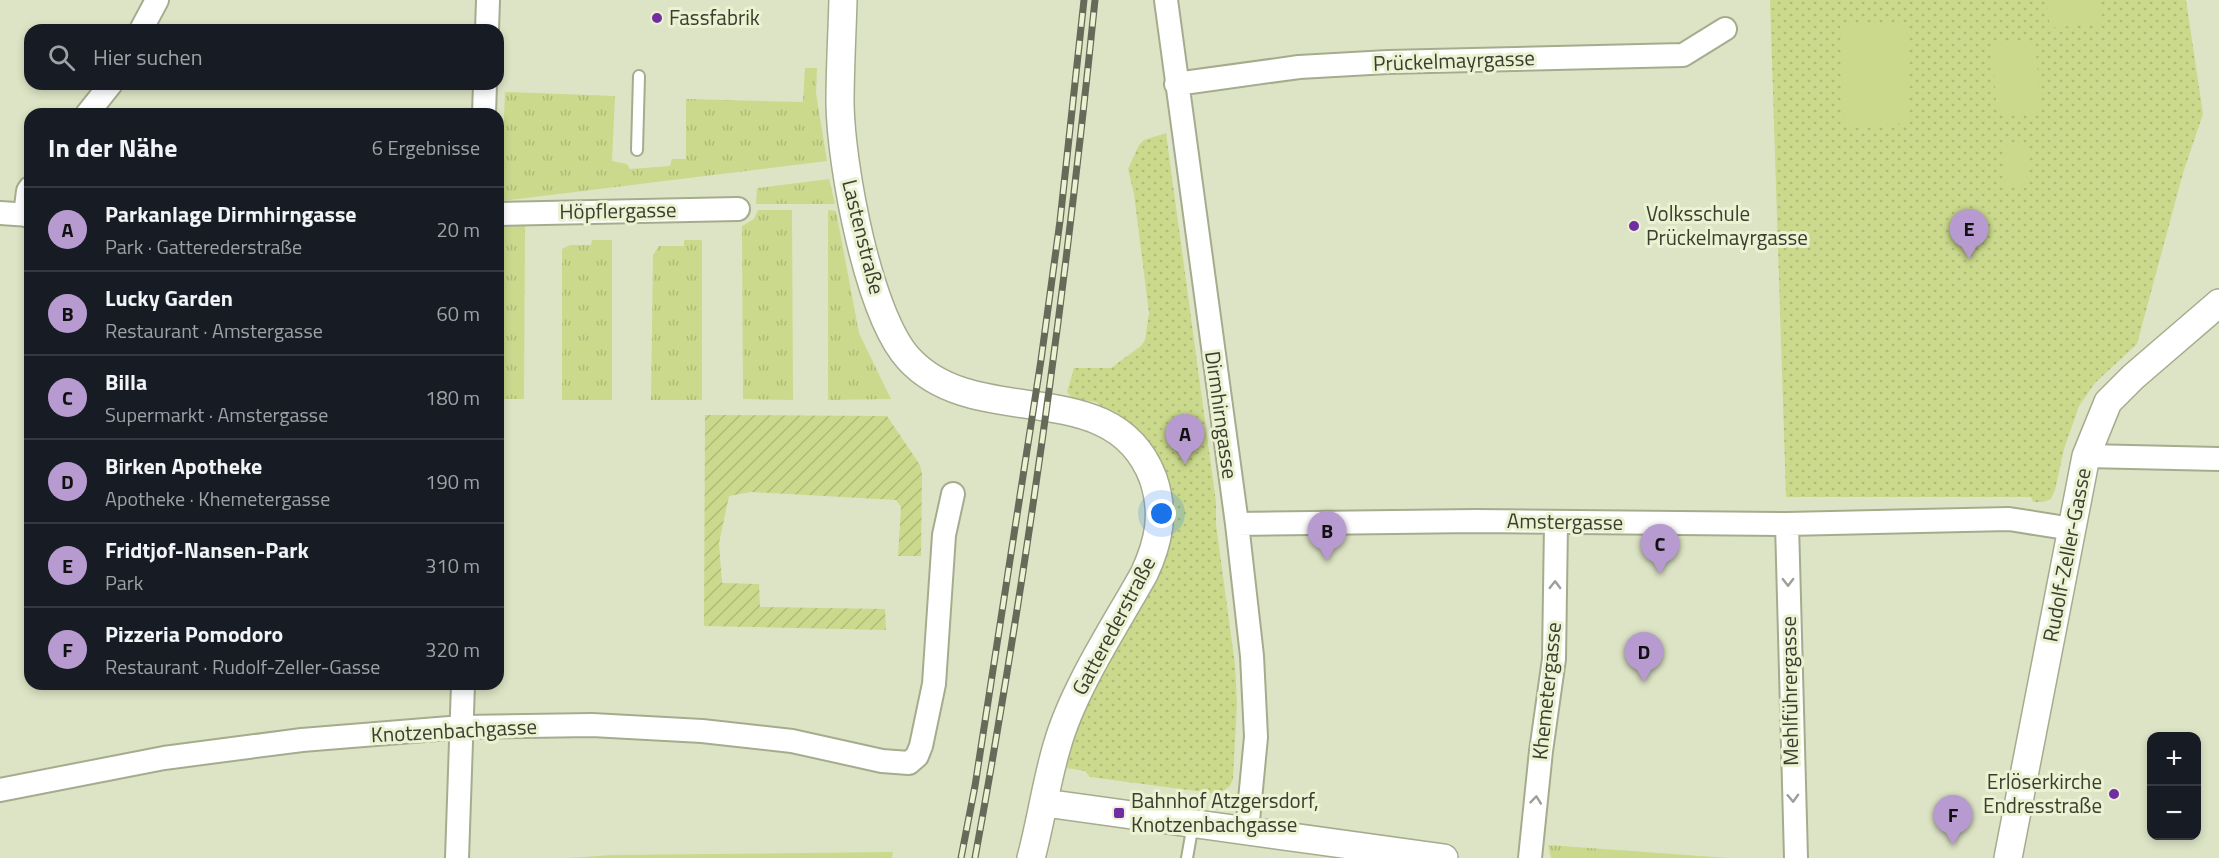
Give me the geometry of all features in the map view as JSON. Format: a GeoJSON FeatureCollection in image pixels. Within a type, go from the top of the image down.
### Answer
{"type":"FeatureCollection","features":[{"type":"Feature","properties":{"kind":"street"},"geometry":{"type":"LineString","coordinates":[[144,24],[157,0]]}},
{"type":"Feature","properties":{"kind":"street"},"geometry":{"type":"LineString","coordinates":[[487,24],[488,0]]}},
{"type":"Feature","properties":{"kind":"street","name":"Lastenstraße"},"geometry":{"type":"LineString","coordinates":[[843,0],[840,106],[847,172],[868,277],[899,347],[909,360],[933,379],[956,391],[1005,402],[1057,409]]}},
{"type":"Feature","properties":{"kind":"street","name":"Dirmhirngasse"},"geometry":{"type":"LineString","coordinates":[[1166,0],[1237,524],[1252,656],[1256,737],[1247,831]]}},
{"type":"Feature","properties":{"kind":"street","name":"Prückelmayrgasse"},"geometry":{"type":"LineString","coordinates":[[1176,84],[1299,67],[1388,62],[1683,55],[1725,29]]}},
{"type":"Feature","properties":{"kind":"street"},"geometry":{"type":"LineString","coordinates":[[92,108],[106,90]]}},
{"type":"Feature","properties":{"kind":"street"},"geometry":{"type":"LineString","coordinates":[[484,108],[485,90]]}},
{"type":"Feature","properties":{"kind":"street","name":"Höpflergasse"},"geometry":{"type":"LineString","coordinates":[[504,214],[738,209]]}},
{"type":"Feature","properties":{"kind":"street"},"geometry":{"type":"LineString","coordinates":[[0,213],[24,215]]}},
{"type":"Feature","properties":{"kind":"street","name":"Rudolf-Zeller-Gasse"},"geometry":{"type":"LineString","coordinates":[[2008,858],[2086,456],[2108,402],[2133,377],[2219,303]]}},
{"type":"Feature","properties":{"kind":"street","name":"Gatterederstraße"},"geometry":{"type":"LineString","coordinates":[[1031,858],[1057,746],[1070,709],[1144,574],[1158,539],[1161,521],[1156,488],[1136,448],[1107,424],[1088,416],[1057,409]]}},
{"type":"Feature","properties":{"kind":"street"},"geometry":{"type":"LineString","coordinates":[[2086,456],[2219,459]]}},
{"type":"Feature","properties":{"kind":"street","name":"Knotzenbachgasse"},"geometry":{"type":"LineString","coordinates":[[0,790],[164,758],[302,740],[462,727],[592,725],[702,731],[792,741],[882,761],[909,763],[917,756],[921,746],[934,684],[944,535],[953,494]]}},
{"type":"Feature","properties":{"kind":"street","name":"Amstergasse"},"geometry":{"type":"LineString","coordinates":[[1237,524],[1476,521],[1787,524],[2009,519],[2072,529]]}},
{"type":"Feature","properties":{"kind":"street","name":"Khemetergasse"},"geometry":{"type":"LineString","coordinates":[[1530,858],[1540,751],[1554,659],[1556,523]]}},
{"type":"Feature","properties":{"kind":"street","name":"Mehlführergasse"},"geometry":{"type":"LineString","coordinates":[[1787,524],[1796,858]]}},
{"type":"Feature","properties":{"kind":"street"},"geometry":{"type":"LineString","coordinates":[[457,858],[463,690]]}},
{"type":"Feature","properties":{"kind":"street"},"geometry":{"type":"LineString","coordinates":[[1045,803],[1444,858]]}},
{"type":"Feature","properties":{"kind":"lane"},"geometry":{"type":"LineString","coordinates":[[637,150],[639,76]]}},
{"type":"Feature","properties":{"kind":"lane"},"geometry":{"type":"LineString","coordinates":[[1187,858],[1193,824]]}},
{"type":"Feature","properties":{"kind":"green space"},"geometry":{"type":"Polygon","coordinates":[[[1770,0],[2186,0],[2203,114],[2183,173],[2137,344],[2095,383],[2079,406],[2064,449],[2051,499],[2033,502],[2031,497],[1786,497],[1770,0]]]}},
{"type":"Feature","properties":{"kind":"green space"},"geometry":{"type":"Polygon","coordinates":[[[2047,0],[2098,0],[2100,23],[2050,28],[2047,0]]]}},
{"type":"Feature","properties":{"kind":"green space"},"geometry":{"type":"Polygon","coordinates":[[[1906,22],[1910,123],[1844,126],[1840,24],[1906,22]]]}},
{"type":"Feature","properties":{"kind":"green space"},"geometry":{"type":"Polygon","coordinates":[[[2035,41],[2041,112],[1997,115],[1992,44],[2035,41]]]}},
{"type":"Feature","properties":{"kind":"green space"},"geometry":{"type":"Polygon","coordinates":[[[805,68],[817,68],[816,93],[827,161],[504,201],[505,92],[615,96],[612,161],[627,164],[630,169],[670,166],[672,159],[686,159],[686,99],[803,102],[805,68]]]}},
{"type":"Feature","properties":{"kind":"green space"},"geometry":{"type":"Polygon","coordinates":[[[1166,133],[1216,502],[1216,524],[1235,665],[1237,703],[1233,779],[1230,786],[1219,794],[1090,777],[1085,771],[1067,768],[1070,744],[1076,726],[1126,627],[1162,567],[1169,544],[1171,520],[1125,423],[1096,402],[1072,398],[1067,392],[1074,368],[1111,368],[1141,346],[1145,340],[1149,313],[1134,194],[1128,169],[1139,145],[1144,140],[1166,133]]]}},
{"type":"Feature","properties":{"kind":"green space"},"geometry":{"type":"Polygon","coordinates":[[[2005,146],[2027,146],[2026,188],[2004,188],[2005,146]]]}},
{"type":"Feature","properties":{"kind":"green space"},"geometry":{"type":"Polygon","coordinates":[[[829,179],[835,204],[756,204],[757,188],[829,179]]]}},
{"type":"Feature","properties":{"kind":"green space"},"geometry":{"type":"Polygon","coordinates":[[[758,210],[792,210],[793,400],[743,399],[742,226],[754,219],[758,210]]]}},
{"type":"Feature","properties":{"kind":"green space"},"geometry":{"type":"Polygon","coordinates":[[[828,210],[836,211],[859,333],[891,399],[828,400],[828,210]]]}},
{"type":"Feature","properties":{"kind":"green space"},"geometry":{"type":"Polygon","coordinates":[[[525,223],[524,399],[504,399],[504,224],[525,223]]]}},
{"type":"Feature","properties":{"kind":"green space"},"geometry":{"type":"Polygon","coordinates":[[[592,240],[612,240],[612,400],[562,400],[562,249],[570,245],[591,245],[592,240]]]}},
{"type":"Feature","properties":{"kind":"green space"},"geometry":{"type":"Polygon","coordinates":[[[684,240],[702,240],[702,400],[651,400],[653,255],[659,246],[684,246],[684,240]]]}},
{"type":"Feature","properties":{"kind":"green space"},"geometry":{"type":"Polygon","coordinates":[[[705,415],[887,416],[920,465],[922,474],[921,556],[898,556],[901,507],[896,500],[751,492],[729,496],[719,543],[722,583],[759,584],[760,607],[885,609],[886,630],[704,626],[705,415]]]}},
{"type":"Feature","properties":{"kind":"green space"},"geometry":{"type":"Polygon","coordinates":[[[1548,845],[1728,858],[1551,858],[1548,845]]]}},
{"type":"Feature","properties":{"kind":"green space"},"geometry":{"type":"Polygon","coordinates":[[[893,852],[892,858],[569,858],[612,855],[893,852]]]}},
{"type":"Feature","properties":{"kind":"railway"},"geometry":{"type":"LineString","coordinates":[[961,858],[975,786],[1041,360],[1060,221],[1084,0]]}},
{"type":"Feature","properties":{"kind":"railway"},"geometry":{"type":"LineString","coordinates":[[975,858],[1012,644],[1044,430],[1095,0]]}},
{"type":"Feature","properties":{"kind":"place","name":"Fassfabrik"},"geometry":{"type":"Point","coordinates":[657,18]}},
{"type":"Feature","properties":{"kind":"place","name":"Volksschule Prückelmayrgasse"},"geometry":{"type":"Point","coordinates":[1634,226]}},
{"type":"Feature","properties":{"kind":"place","name":"Fridtjof-Nansen-Park"},"geometry":{"type":"Point","coordinates":[1969,259]}},
{"type":"Feature","properties":{"kind":"place","name":"Parkanlage Dirmhirngasse"},"geometry":{"type":"Point","coordinates":[1185,464]}},
{"type":"Feature","properties":{"kind":"place","name":"Lucky Garden"},"geometry":{"type":"Point","coordinates":[1327,561]}},
{"type":"Feature","properties":{"kind":"place","name":"Billa"},"geometry":{"type":"Point","coordinates":[1660,574]}},
{"type":"Feature","properties":{"kind":"place","name":"Birken Apotheke"},"geometry":{"type":"Point","coordinates":[1644,682]}},
{"type":"Feature","properties":{"kind":"place","name":"Erlöserkirche Endresstraße"},"geometry":{"type":"Point","coordinates":[2114,794]}},
{"type":"Feature","properties":{"kind":"place","name":"Bahnhof Atzgersdorf, Knotzenbachgasse"},"geometry":{"type":"Point","coordinates":[1119,813]}},
{"type":"Feature","properties":{"kind":"place","name":"Pizzeria Pomodoro"},"geometry":{"type":"Point","coordinates":[1953,845]}}]}
